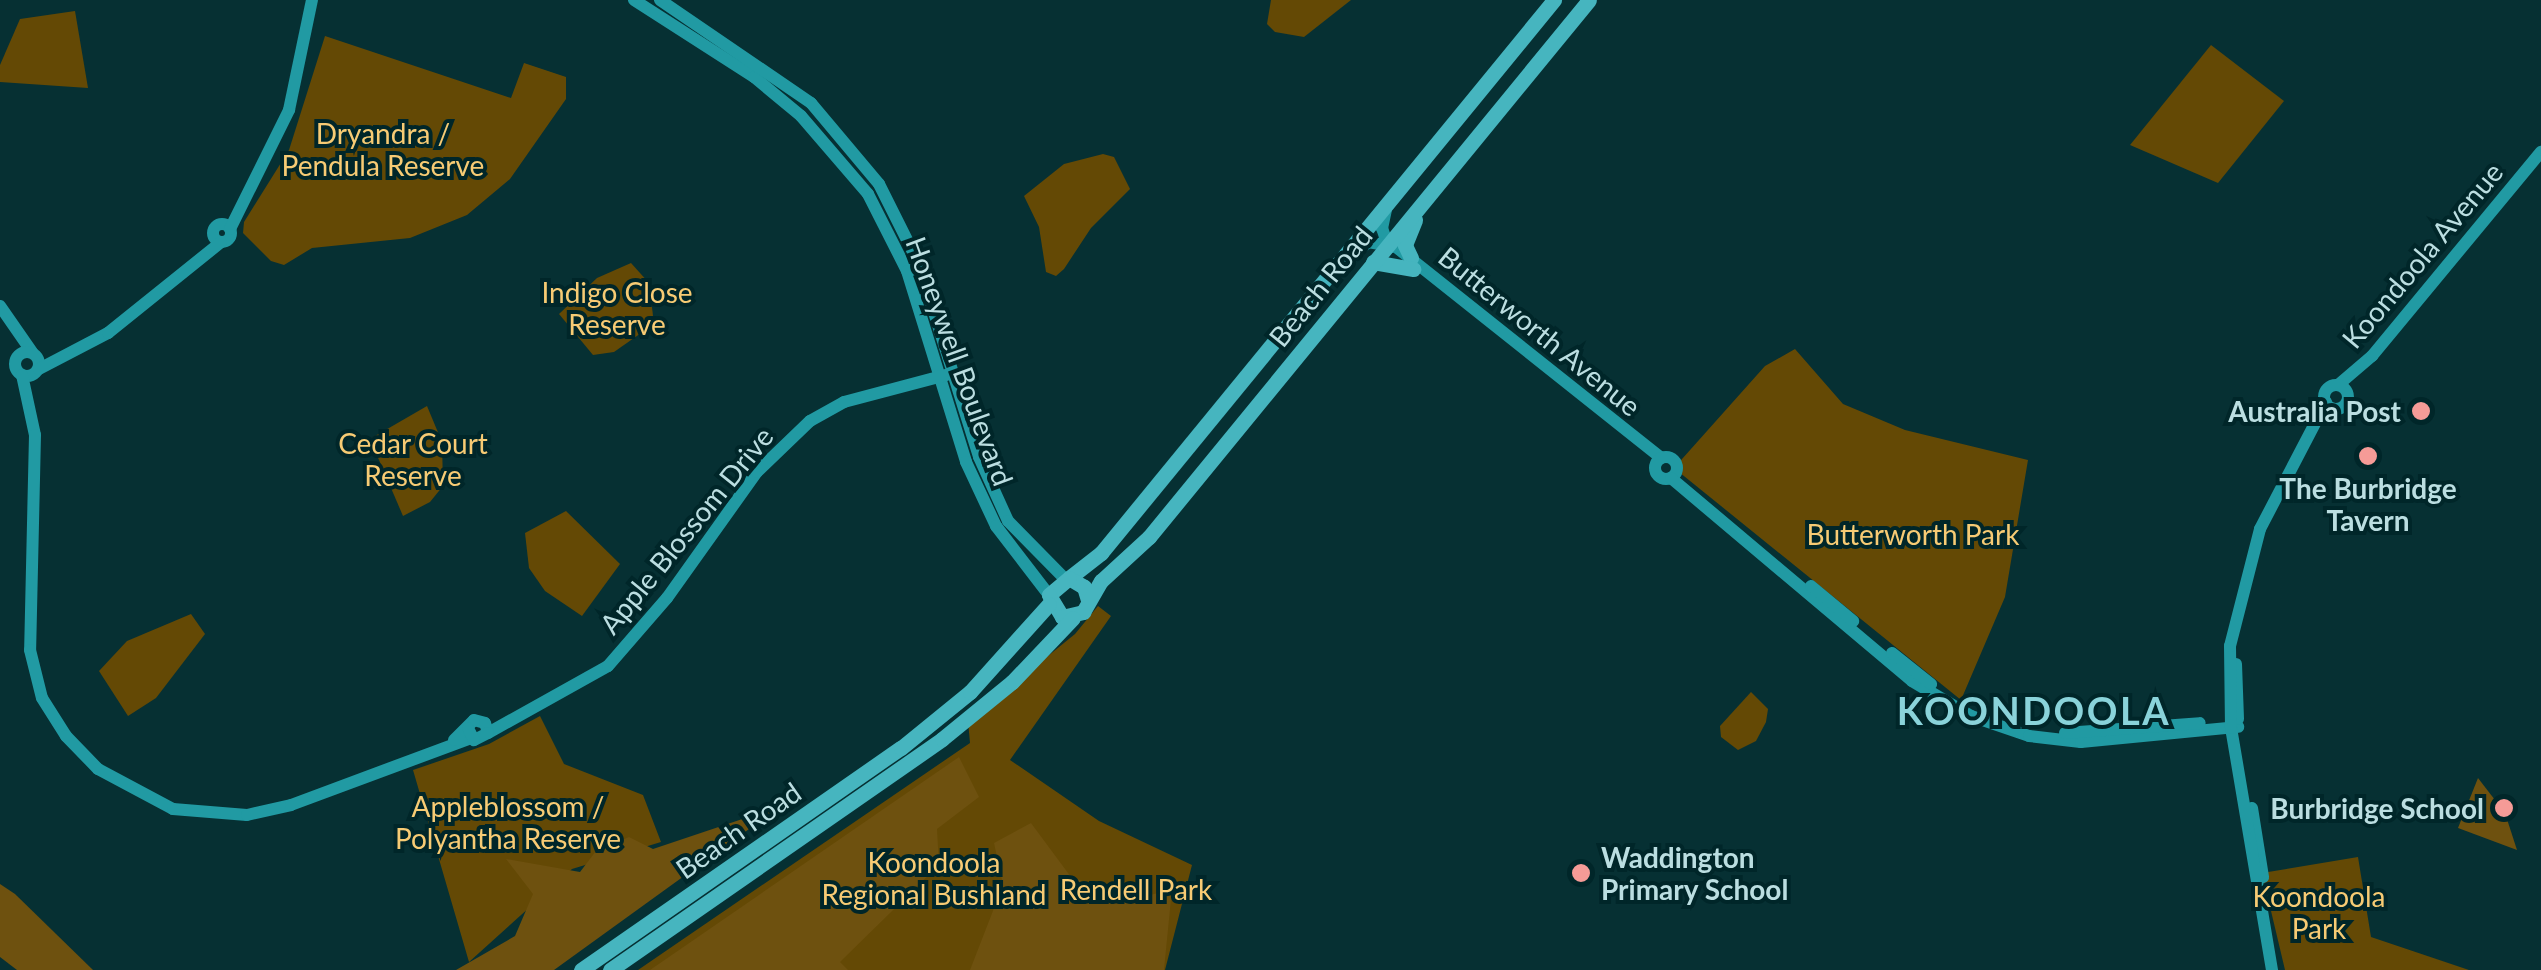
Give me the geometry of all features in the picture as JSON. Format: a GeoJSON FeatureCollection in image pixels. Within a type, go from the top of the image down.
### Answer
{"type":"FeatureCollection","features":[{"type":"Feature","properties":{"kind":"main road","name":"Beach Road"},"geometry":{"type":"LineString","coordinates":[[610,970],[966,721],[1073,618],[1149,537],[1589,0]]}},
{"type":"Feature","properties":{"kind":"main road","name":"Beach Road"},"geometry":{"type":"LineString","coordinates":[[581,970],[901,748],[970,692],[1066,578],[1101,553],[1550,4]]}},
{"type":"Feature","properties":{"kind":"main road"},"geometry":{"type":"LineString","coordinates":[[1550,4],[1549,22],[1570,23]]}},
{"type":"Feature","properties":{"kind":"main road"},"geometry":{"type":"LineString","coordinates":[[1372,262],[1412,264],[1406,244],[1425,198]]}},
{"type":"Feature","properties":{"kind":"main road"},"geometry":{"type":"LineString","coordinates":[[1066,578],[1084,587],[1088,600]]}},
{"type":"Feature","properties":{"kind":"main road"},"geometry":{"type":"LineString","coordinates":[[1049,600],[1073,618]]}},
{"type":"Feature","properties":{"kind":"street"},"geometry":{"type":"LineString","coordinates":[[32,372],[108,333],[193,261],[246,199],[290,110],[312,0]]}},
{"type":"Feature","properties":{"kind":"street","name":"Honeywell Boulevard"},"geometry":{"type":"LineString","coordinates":[[634,0],[655,3],[764,66],[848,143],[879,184],[919,264],[994,491],[1025,544],[1066,578]]}},
{"type":"Feature","properties":{"kind":"street","name":"Honeywell Boulevard"},"geometry":{"type":"LineString","coordinates":[[655,3],[754,77],[836,153],[868,194],[907,271],[966,462],[1004,538],[1049,600]]}},
{"type":"Feature","properties":{"kind":"street","name":"Koondoola Avenue"},"geometry":{"type":"LineString","coordinates":[[2342,388],[2541,152]]}},
{"type":"Feature","properties":{"kind":"street","name":"Koondoola Avenue"},"geometry":{"type":"LineString","coordinates":[[2342,388],[2541,162]]}},
{"type":"Feature","properties":{"kind":"street"},"geometry":{"type":"LineString","coordinates":[[1327,278],[1368,242],[1387,245],[1388,203]]}},
{"type":"Feature","properties":{"kind":"street","name":"Butterworth Avenue"},"geometry":{"type":"LineString","coordinates":[[1387,245],[1658,462],[1674,460],[1674,474],[1912,681],[1971,716],[2030,736],[2082,742],[2234,723]]}},
{"type":"Feature","properties":{"kind":"street"},"geometry":{"type":"LineString","coordinates":[[0,306],[17,340],[33,353]]}},
{"type":"Feature","properties":{"kind":"street"},"geometry":{"type":"LineString","coordinates":[[16,358],[17,340]]}},
{"type":"Feature","properties":{"kind":"street"},"geometry":{"type":"LineString","coordinates":[[16,358],[33,353],[56,357]]}},
{"type":"Feature","properties":{"kind":"street"},"geometry":{"type":"LineString","coordinates":[[32,372],[33,353]]}},
{"type":"Feature","properties":{"kind":"street"},"geometry":{"type":"LineString","coordinates":[[16,358],[32,372]]}},
{"type":"Feature","properties":{"kind":"street","name":"Apple Blossom Drive"},"geometry":{"type":"LineString","coordinates":[[32,372],[30,650],[42,698],[66,736],[98,769],[173,809],[248,815],[291,805],[453,742],[470,733],[474,720],[486,728],[579,687],[608,666],[658,609],[758,472],[810,421],[844,402],[951,368]]}},
{"type":"Feature","properties":{"kind":"street"},"geometry":{"type":"LineString","coordinates":[[2276,970],[2234,723],[2236,662],[2246,590],[2296,468],[2330,405],[2346,402],[2342,388]]}},
{"type":"Feature","properties":{"kind":"street"},"geometry":{"type":"LineString","coordinates":[[994,491],[1008,533],[1004,538]]}},
{"type":"Feature","properties":{"kind":"green space"},"geometry":{"type":"Polygon","coordinates":[[[1271,0],[1351,0],[1304,37],[1275,32],[1267,24],[1271,0]]]}},
{"type":"Feature","properties":{"kind":"green space"},"geometry":{"type":"Polygon","coordinates":[[[75,11],[88,88],[0,82],[0,65],[20,19],[75,11]]]}},
{"type":"Feature","properties":{"kind":"green space","name":"Dryandra / Pendula Reserve"},"geometry":{"type":"Polygon","coordinates":[[[325,36],[511,98],[524,63],[566,77],[566,99],[510,179],[467,215],[410,238],[312,248],[284,265],[271,261],[243,233],[244,222],[289,150],[325,36]]]}},
{"type":"Feature","properties":{"kind":"green space"},"geometry":{"type":"Polygon","coordinates":[[[2211,45],[2284,101],[2218,183],[2130,145],[2211,45]]]}},
{"type":"Feature","properties":{"kind":"green space"},"geometry":{"type":"Polygon","coordinates":[[[1103,154],[1114,157],[1130,189],[1091,228],[1064,269],[1056,276],[1046,272],[1039,227],[1024,196],[1064,164],[1103,154]]]}},
{"type":"Feature","properties":{"kind":"green space","name":"Indigo Close Reserve"},"geometry":{"type":"Polygon","coordinates":[[[631,263],[649,283],[654,324],[614,352],[593,355],[559,314],[597,278],[631,263]]]}},
{"type":"Feature","properties":{"kind":"green space","name":"Butterworth Park"},"geometry":{"type":"Polygon","coordinates":[[[1795,349],[1843,404],[1905,430],[2028,460],[2005,597],[1961,700],[1674,468],[1765,366],[1795,349]]]}},
{"type":"Feature","properties":{"kind":"green space","name":"Cedar Court Reserve"},"geometry":{"type":"Polygon","coordinates":[[[427,406],[442,442],[443,486],[430,502],[403,516],[370,439],[427,406]]]}},
{"type":"Feature","properties":{"kind":"green space"},"geometry":{"type":"Polygon","coordinates":[[[566,511],[620,564],[582,616],[545,591],[529,568],[525,533],[566,511]]]}},
{"type":"Feature","properties":{"kind":"green space","name":"Koondoola Regional Bushland"},"geometry":{"type":"Polygon","coordinates":[[[1098,606],[1111,616],[1010,760],[1099,821],[1192,865],[1165,970],[638,970],[970,743],[968,721],[1075,634],[1098,606]]]}},
{"type":"Feature","properties":{"kind":"green space"},"geometry":{"type":"Polygon","coordinates":[[[191,614],[205,634],[156,698],[128,716],[99,671],[127,641],[191,614]]]}},
{"type":"Feature","properties":{"kind":"green space"},"geometry":{"type":"Polygon","coordinates":[[[1751,692],[1768,709],[1766,722],[1756,741],[1738,750],[1721,737],[1720,726],[1751,692]]]}},
{"type":"Feature","properties":{"kind":"green space","name":"Appleblossom / Polyantha Reserve"},"geometry":{"type":"Polygon","coordinates":[[[540,716],[564,764],[643,795],[661,842],[572,869],[469,962],[413,770],[489,744],[540,716]]]}},
{"type":"Feature","properties":{"kind":"green space","name":"Koondoola Park"},"geometry":{"type":"Polygon","coordinates":[[[2358,857],[2371,937],[2469,970],[2285,970],[2262,873],[2358,857]]]}},
{"type":"Feature","properties":{"kind":"shaded area"},"geometry":{"type":"Polygon","coordinates":[[[959,757],[979,797],[937,829],[939,865],[840,962],[848,970],[650,970],[959,757]]]}},
{"type":"Feature","properties":{"kind":"shaded area"},"geometry":{"type":"Polygon","coordinates":[[[2478,778],[2505,813],[2517,850],[2458,828],[2478,778]]]}},
{"type":"Feature","properties":{"kind":"shaded area"},"geometry":{"type":"Polygon","coordinates":[[[781,806],[554,970],[456,970],[515,936],[533,894],[506,859],[580,872],[596,851],[629,837],[653,849],[781,806]]]}},
{"type":"Feature","properties":{"kind":"shaded area"},"geometry":{"type":"Polygon","coordinates":[[[1031,823],[1071,877],[1136,899],[1172,889],[1164,970],[970,970],[1003,885],[994,843],[1031,823]]]}},
{"type":"Feature","properties":{"kind":"shaded area"},"geometry":{"type":"Polygon","coordinates":[[[0,884],[93,970],[17,970],[0,957],[0,884]]]}},
{"type":"Feature","properties":{"kind":"place","name":"Australia Post"},"geometry":{"type":"Point","coordinates":[2421,411]}},
{"type":"Feature","properties":{"kind":"place","name":"The Burbridge Tavern"},"geometry":{"type":"Point","coordinates":[2368,456]}},
{"type":"Feature","properties":{"kind":"place","name":"Burbridge School"},"geometry":{"type":"Point","coordinates":[2504,808]}},
{"type":"Feature","properties":{"kind":"place","name":"Waddington Primary School"},"geometry":{"type":"Point","coordinates":[1581,873]}},
{"type":"Feature","properties":{"kind":"district","name":"KOONDOOLA"},"geometry":{"type":"Point","coordinates":[2034,711]}},
{"type":"Feature","properties":{"kind":"park label","name":"Rendell Park"},"geometry":{"type":"Point","coordinates":[1136,889]}}]}
